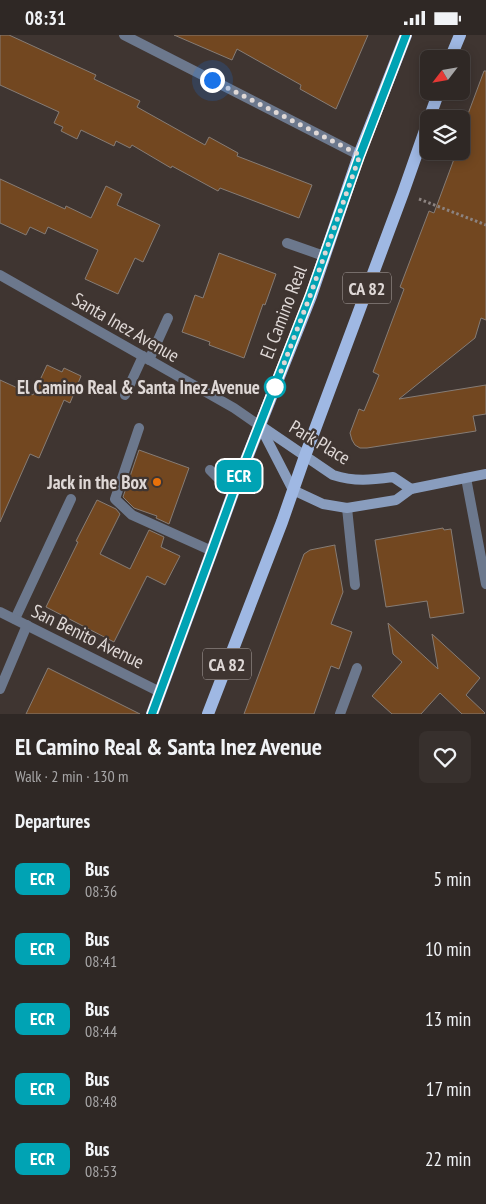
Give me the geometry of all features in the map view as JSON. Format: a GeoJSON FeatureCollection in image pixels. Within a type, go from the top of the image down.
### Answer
{"type":"FeatureCollection","features":[{"type":"Feature","properties":{"kind":"main road","name":"El Camino Real"},"geometry":{"type":"LineString","coordinates":[[152,714],[233,493],[310,296],[360,155],[406,35]]}},
{"type":"Feature","properties":{"kind":"main road"},"geometry":{"type":"LineString","coordinates":[[454,50],[460,35]]}},
{"type":"Feature","properties":{"kind":"main road","name":"CA 82"},"geometry":{"type":"LineString","coordinates":[[208,714],[282,521],[420,145]]}},
{"type":"Feature","properties":{"kind":"main road","name":"Park Place"},"geometry":{"type":"LineString","coordinates":[[260,425],[334,475],[347,479],[367,480],[393,477],[411,489]]}},
{"type":"Feature","properties":{"kind":"main road","name":"Park Place"},"geometry":{"type":"LineString","coordinates":[[260,425],[293,490]]}},
{"type":"Feature","properties":{"kind":"main road"},"geometry":{"type":"LineString","coordinates":[[293,490],[323,504],[347,508],[396,501],[411,489],[486,474]]}},
{"type":"Feature","properties":{"kind":"street"},"geometry":{"type":"LineString","coordinates":[[124,35],[360,155]]}},
{"type":"Feature","properties":{"kind":"street"},"geometry":{"type":"LineString","coordinates":[[287,243],[324,256]]}},
{"type":"Feature","properties":{"kind":"street","name":"Santa Inez Avenue"},"geometry":{"type":"LineString","coordinates":[[0,275],[234,408],[260,425]]}},
{"type":"Feature","properties":{"kind":"street"},"geometry":{"type":"LineString","coordinates":[[125,395],[168,318]]}},
{"type":"Feature","properties":{"kind":"street"},"geometry":{"type":"LineString","coordinates":[[138,428],[115,499],[132,515],[212,551]]}},
{"type":"Feature","properties":{"kind":"street"},"geometry":{"type":"LineString","coordinates":[[210,470],[233,493]]}},
{"type":"Feature","properties":{"kind":"street"},"geometry":{"type":"LineString","coordinates":[[466,478],[486,585]]}},
{"type":"Feature","properties":{"kind":"street"},"geometry":{"type":"LineString","coordinates":[[15,619],[71,499]]}},
{"type":"Feature","properties":{"kind":"street"},"geometry":{"type":"LineString","coordinates":[[347,508],[355,585]]}},
{"type":"Feature","properties":{"kind":"street","name":"San Benito Avenue"},"geometry":{"type":"LineString","coordinates":[[0,612],[160,692]]}},
{"type":"Feature","properties":{"kind":"street"},"geometry":{"type":"LineString","coordinates":[[0,689],[27,625]]}},
{"type":"Feature","properties":{"kind":"street"},"geometry":{"type":"LineString","coordinates":[[340,714],[357,668]]}},
{"type":"Feature","properties":{"kind":"path"},"geometry":{"type":"LineString","coordinates":[[403,193],[486,225]]}},
{"type":"Feature","properties":{"kind":"building"},"geometry":{"type":"Polygon","coordinates":[[[0,35],[9,35],[96,75],[94,79],[140,101],[137,107],[205,145],[209,137],[238,153],[237,156],[312,185],[299,218],[220,188],[218,191],[172,166],[171,168],[132,145],[130,148],[116,141],[114,146],[81,130],[77,139],[61,131],[63,127],[54,123],[59,112],[0,85],[0,35]]]}},
{"type":"Feature","properties":{"kind":"building"},"geometry":{"type":"Polygon","coordinates":[[[174,35],[368,35],[336,109],[300,89],[301,85],[237,49],[232,60],[174,35]]]}},
{"type":"Feature","properties":{"kind":"building"},"geometry":{"type":"Polygon","coordinates":[[[484,71],[486,71],[486,320],[481,318],[475,338],[399,399],[486,385],[486,414],[473,416],[476,431],[360,448],[355,445],[350,433],[359,409],[364,411],[379,375],[373,372],[404,289],[400,287],[429,211],[434,213],[454,160],[470,160],[469,110],[484,71]]]}},
{"type":"Feature","properties":{"kind":"building"},"geometry":{"type":"Polygon","coordinates":[[[0,179],[65,209],[66,206],[91,218],[106,186],[122,194],[117,205],[160,225],[143,262],[135,258],[118,294],[85,279],[98,250],[48,227],[45,234],[30,227],[26,235],[0,223],[0,179]]]}},
{"type":"Feature","properties":{"kind":"building"},"geometry":{"type":"Polygon","coordinates":[[[219,253],[276,274],[244,358],[209,345],[210,342],[182,332],[195,295],[203,298],[219,253]]]}},
{"type":"Feature","properties":{"kind":"building"},"geometry":{"type":"Polygon","coordinates":[[[47,365],[62,372],[64,368],[81,376],[70,403],[64,400],[39,458],[30,454],[0,522],[0,380],[33,395],[47,365]]]}},
{"type":"Feature","properties":{"kind":"building"},"geometry":{"type":"Polygon","coordinates":[[[139,450],[189,468],[169,524],[156,518],[157,516],[134,508],[123,497],[139,450]]]}},
{"type":"Feature","properties":{"kind":"building"},"geometry":{"type":"Polygon","coordinates":[[[97,500],[116,509],[120,514],[100,554],[130,569],[149,530],[164,537],[161,547],[180,556],[165,585],[147,576],[114,642],[46,607],[97,500]]]}},
{"type":"Feature","properties":{"kind":"building"},"geometry":{"type":"Polygon","coordinates":[[[443,528],[444,530],[451,529],[464,613],[430,618],[427,601],[386,607],[375,540],[443,528]]]}},
{"type":"Feature","properties":{"kind":"building"},"geometry":{"type":"Polygon","coordinates":[[[335,545],[343,592],[331,624],[352,632],[339,669],[331,666],[314,714],[244,714],[304,554],[310,550],[335,545]]]}},
{"type":"Feature","properties":{"kind":"building"},"geometry":{"type":"Polygon","coordinates":[[[388,623],[438,669],[432,634],[480,678],[466,695],[485,713],[462,714],[440,693],[421,714],[392,714],[372,696],[402,662],[393,654],[388,623]]]}},
{"type":"Feature","properties":{"kind":"building"},"geometry":{"type":"Polygon","coordinates":[[[48,668],[140,714],[26,714],[48,668]]]}},
{"type":"Feature","properties":{"kind":"bus line","name":"ECR"},"geometry":{"type":"LineString","coordinates":[[152,714],[243,466],[310,296],[360,155],[406,35]]}},
{"type":"Feature","properties":{"kind":"place","name":"El Camino Real & Santa Inez Avenue"},"geometry":{"type":"Point","coordinates":[275,387]}},
{"type":"Feature","properties":{"kind":"place","name":"Jack in the Box"},"geometry":{"type":"Point","coordinates":[157,482]}},
{"type":"Feature","properties":{"kind":"route"},"geometry":{"type":"LineString","coordinates":[[212,80],[360,155],[310,296],[275,387]]}}]}
